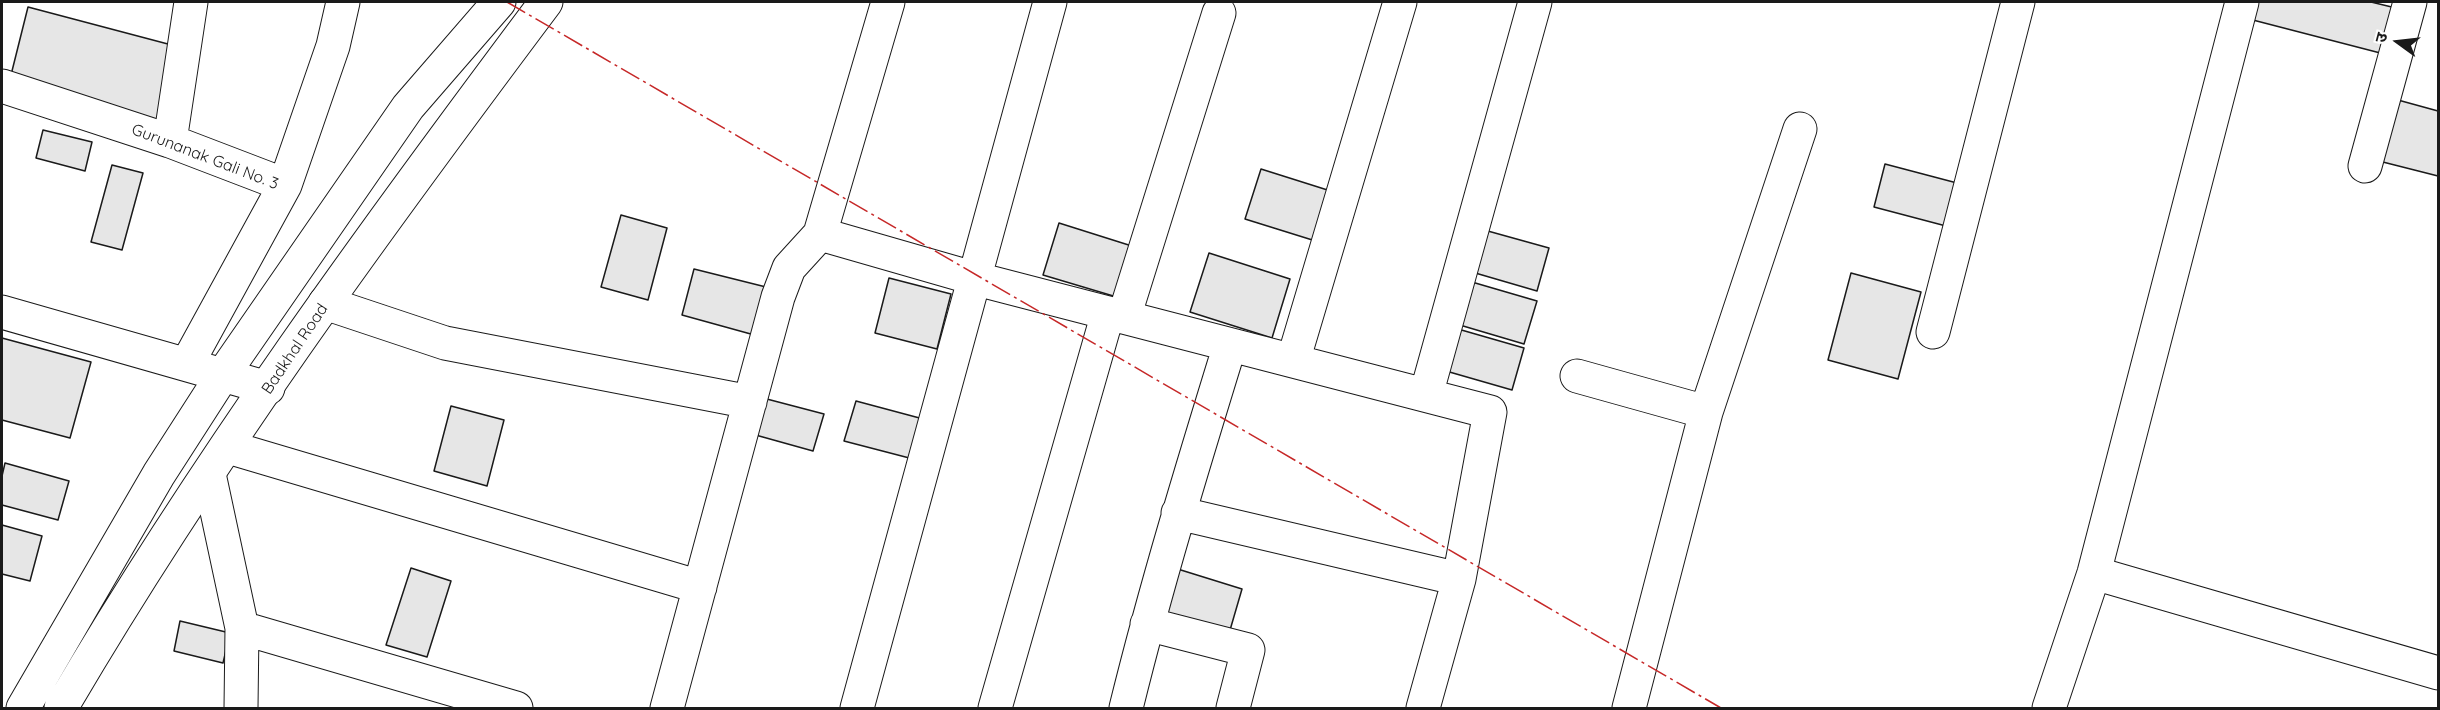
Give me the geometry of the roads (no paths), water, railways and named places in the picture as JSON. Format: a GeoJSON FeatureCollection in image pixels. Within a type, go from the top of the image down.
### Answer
{"type":"FeatureCollection","features":[{"type":"Feature","properties":{"kind":"street"},"geometry":{"type":"LineString","coordinates":[[170,141],[191,2]]}},
{"type":"Feature","properties":{"kind":"street"},"geometry":{"type":"LineString","coordinates":[[285,185],[333,46],[343,2]]}},
{"type":"Feature","properties":{"kind":"street"},"geometry":{"type":"LineString","coordinates":[[23,708],[159,474],[222,376],[408,107],[500,2]]}},
{"type":"Feature","properties":{"kind":"street","name":"Badkhal Road"},"geometry":{"type":"LineString","coordinates":[[61,708],[126,597],[382,220],[546,2]]}},
{"type":"Feature","properties":{"kind":"street"},"geometry":{"type":"LineString","coordinates":[[667,708],[789,268],[820,234],[888,2]]}},
{"type":"Feature","properties":{"kind":"street"},"geometry":{"type":"LineString","coordinates":[[857,708],[1050,2]]}},
{"type":"Feature","properties":{"kind":"street"},"geometry":{"type":"LineString","coordinates":[[1293,361],[1400,2]]}},
{"type":"Feature","properties":{"kind":"street"},"geometry":{"type":"LineString","coordinates":[[1426,395],[1534,2]]}},
{"type":"Feature","properties":{"kind":"street"},"geometry":{"type":"LineString","coordinates":[[1934,332],[2018,2]]}},
{"type":"Feature","properties":{"kind":"street"},"geometry":{"type":"LineString","coordinates":[[2049,708],[2094,573],[2242,2]]}},
{"type":"Feature","properties":{"kind":"street"},"geometry":{"type":"LineString","coordinates":[[2365,166],[2410,2]]}},
{"type":"Feature","properties":{"kind":"street"},"geometry":{"type":"LineString","coordinates":[[995,708],[1116,315],[1219,13]]}},
{"type":"Feature","properties":{"kind":"street","name":"Gurunanak Gali No. 3"},"geometry":{"type":"LineString","coordinates":[[2,86],[170,141],[285,185],[187,364]]}},
{"type":"Feature","properties":{"kind":"street"},"geometry":{"type":"LineString","coordinates":[[1629,708],[1706,412],[1800,129]]}},
{"type":"Feature","properties":{"kind":"street"},"geometry":{"type":"LineString","coordinates":[[820,234],[973,278],[1490,412],[1460,579],[1423,708]]}},
{"type":"Feature","properties":{"kind":"street"},"geometry":{"type":"LineString","coordinates":[[325,303],[445,344],[750,402]]}},
{"type":"Feature","properties":{"kind":"street"},"geometry":{"type":"LineString","coordinates":[[2,312],[268,388]]}},
{"type":"Feature","properties":{"kind":"street"},"geometry":{"type":"LineString","coordinates":[[1126,708],[1146,624],[1230,345]]}},
{"type":"Feature","properties":{"kind":"street"},"geometry":{"type":"LineString","coordinates":[[1577,376],[1706,412]]}},
{"type":"Feature","properties":{"kind":"street"},"geometry":{"type":"LineString","coordinates":[[228,447],[700,587]]}},
{"type":"Feature","properties":{"kind":"street"},"geometry":{"type":"LineString","coordinates":[[209,474],[242,628],[241,708]]}},
{"type":"Feature","properties":{"kind":"street"},"geometry":{"type":"LineString","coordinates":[[1178,513],[1460,579]]}},
{"type":"Feature","properties":{"kind":"street"},"geometry":{"type":"LineString","coordinates":[[2094,573],[2439,673]]}},
{"type":"Feature","properties":{"kind":"street"},"geometry":{"type":"LineString","coordinates":[[1146,624],[1248,650],[1233,708]]}},
{"type":"Feature","properties":{"kind":"street"},"geometry":{"type":"LineString","coordinates":[[242,628],[516,708]]}}]}
